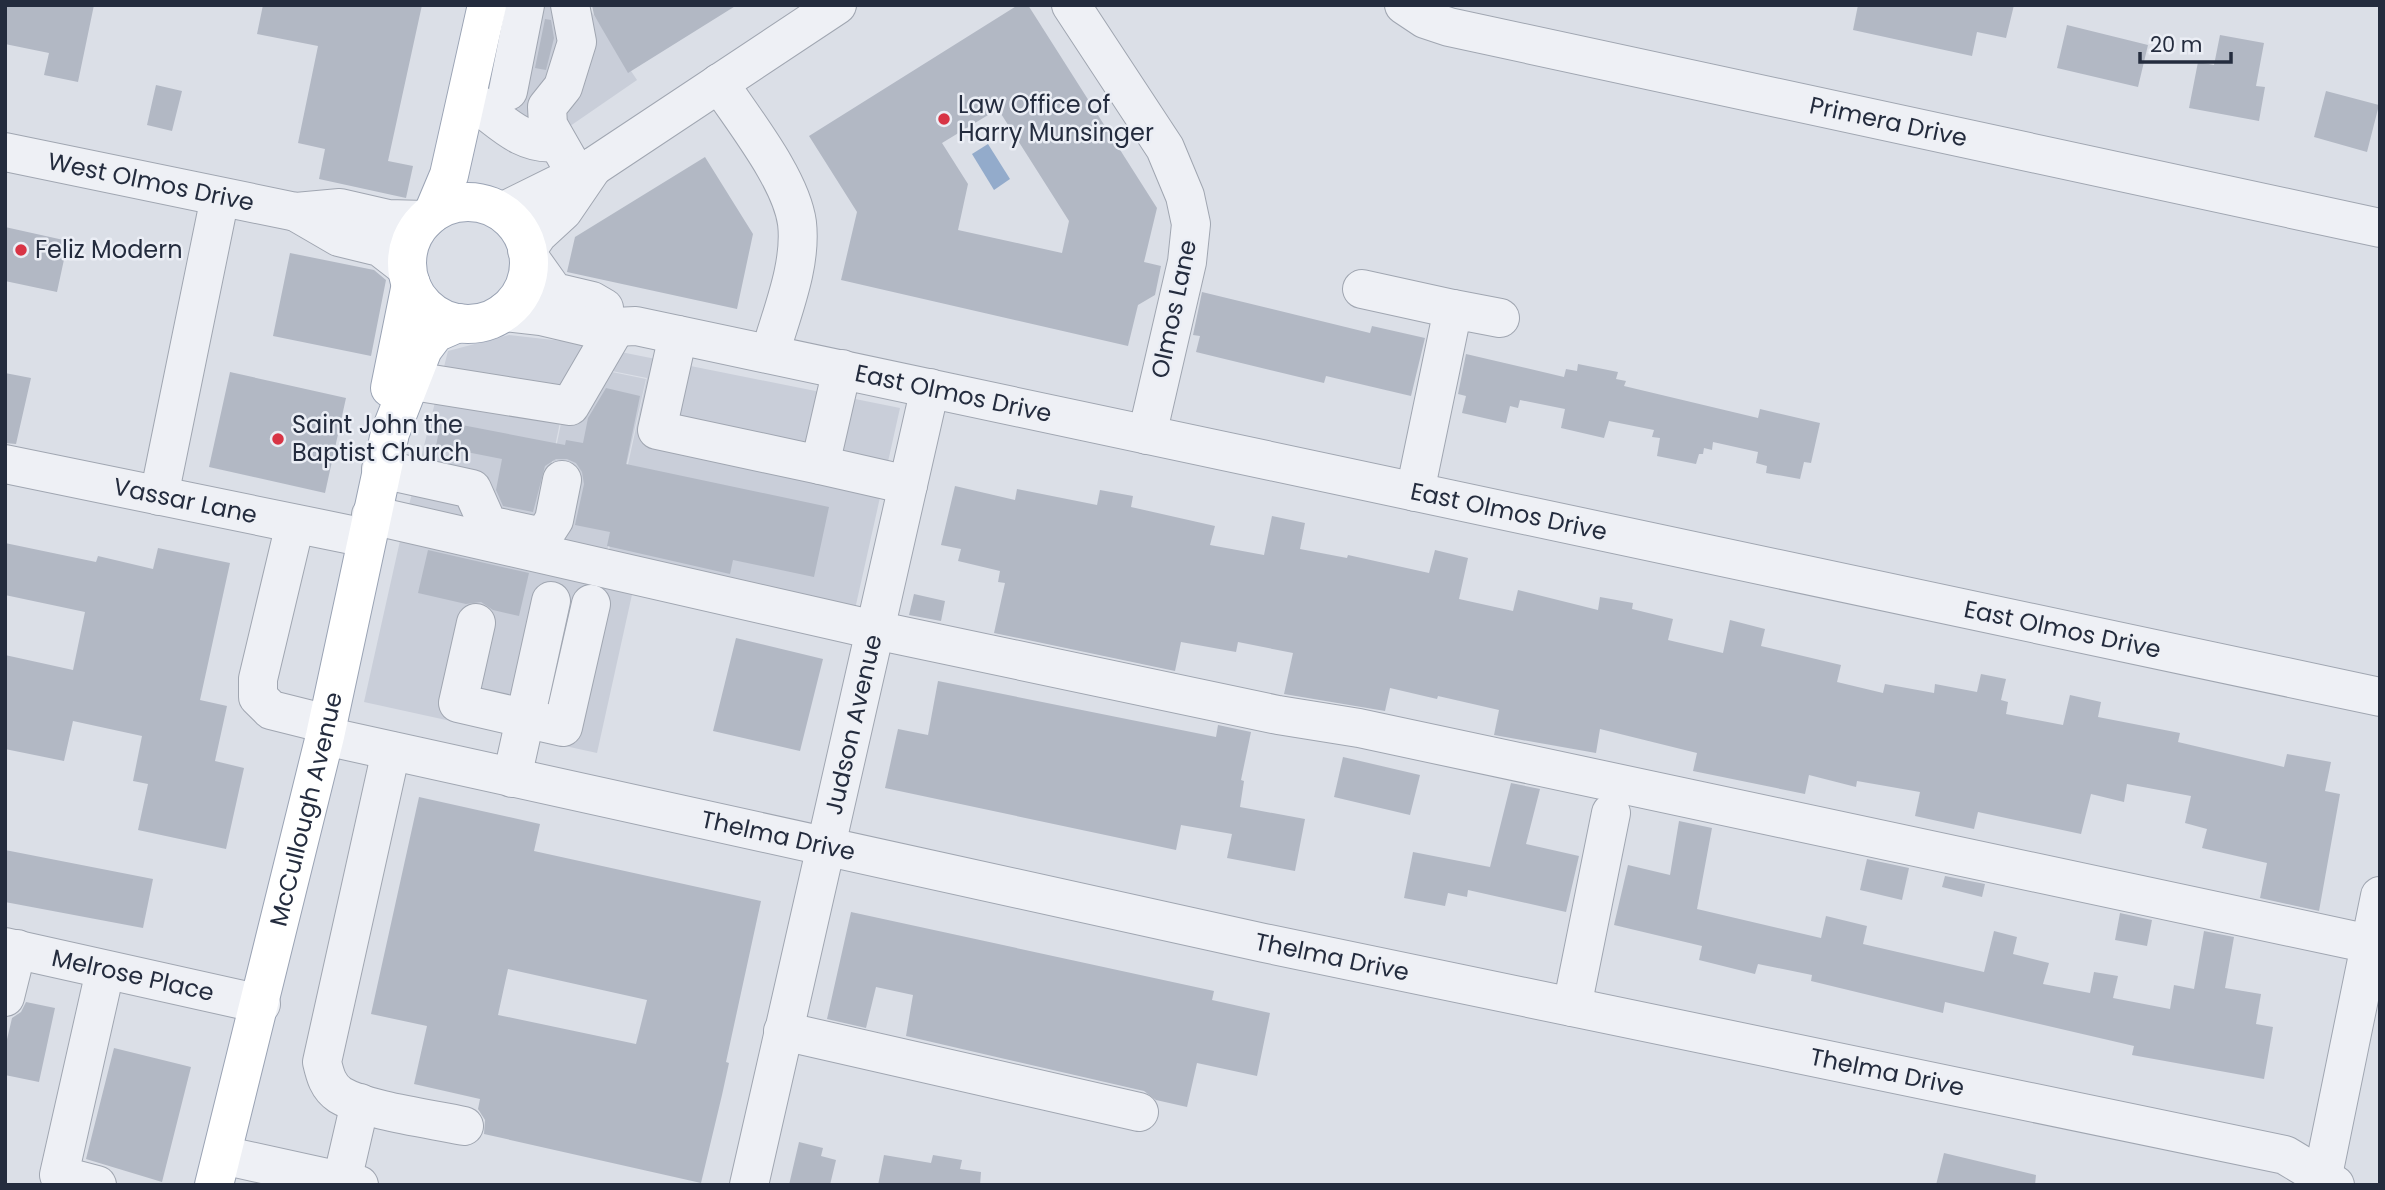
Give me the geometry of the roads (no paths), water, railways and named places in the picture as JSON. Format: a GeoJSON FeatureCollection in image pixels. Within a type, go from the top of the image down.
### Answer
{"type":"FeatureCollection","features":[{"type":"Feature","properties":{"kind":"main road"},"geometry":{"type":"LineString","coordinates":[[477,54],[492,98],[477,155],[483,188],[498,210],[518,228],[528,253],[524,288],[504,312],[474,324],[458,323],[429,310],[409,276],[413,237],[429,217],[449,176],[487,5]]}},
{"type":"Feature","properties":{"kind":"main road"},"geometry":{"type":"LineString","coordinates":[[429,217],[463,202],[498,210]]}},
{"type":"Feature","properties":{"kind":"main road","name":"McCullough Avenue"},"geometry":{"type":"LineString","coordinates":[[390,433],[390,377],[409,276]]}},
{"type":"Feature","properties":{"kind":"main road","name":"McCullough Avenue"},"geometry":{"type":"LineString","coordinates":[[218,1170],[261,1004],[326,730],[390,433],[413,381],[423,349],[435,333],[458,323]]}},
{"type":"Feature","properties":{"kind":"street"},"geometry":{"type":"LineString","coordinates":[[492,98],[526,5]]}},
{"type":"Feature","properties":{"kind":"street"},"geometry":{"type":"LineString","coordinates":[[570,5],[577,42],[557,94],[547,107],[548,125],[556,142],[584,171]]}},
{"type":"Feature","properties":{"kind":"street"},"geometry":{"type":"LineString","coordinates":[[498,210],[584,171],[837,5]]}},
{"type":"Feature","properties":{"kind":"street","name":"Olmos Lane"},"geometry":{"type":"LineString","coordinates":[[1071,5],[1165,148],[1185,196],[1191,224],[1187,262],[1147,435]]}},
{"type":"Feature","properties":{"kind":"street","name":"Primera Drive"},"geometry":{"type":"LineString","coordinates":[[1404,5],[1425,19],[1449,27],[2380,228]]}},
{"type":"Feature","properties":{"kind":"street"},"geometry":{"type":"LineString","coordinates":[[719,83],[778,173],[797,223],[794,265],[770,354]]}},
{"type":"Feature","properties":{"kind":"street"},"geometry":{"type":"LineString","coordinates":[[492,98],[539,88],[557,94]]}},
{"type":"Feature","properties":{"kind":"street"},"geometry":{"type":"LineString","coordinates":[[492,98],[524,139],[540,144],[556,142]]}},
{"type":"Feature","properties":{"kind":"street","name":"West Olmos Drive"},"geometry":{"type":"LineString","coordinates":[[5,152],[296,212],[340,208],[388,219],[429,217]]}},
{"type":"Feature","properties":{"kind":"street"},"geometry":{"type":"LineString","coordinates":[[528,253],[538,234],[563,211],[584,171]]}},
{"type":"Feature","properties":{"kind":"street"},"geometry":{"type":"LineString","coordinates":[[159,496],[220,197]]}},
{"type":"Feature","properties":{"kind":"street","name":"West Olmos Drive"},"geometry":{"type":"LineString","coordinates":[[296,212],[339,237],[380,247],[409,276]]}},
{"type":"Feature","properties":{"kind":"street","name":"East Olmos Drive"},"geometry":{"type":"LineString","coordinates":[[528,253],[554,292],[592,301],[626,326]]}},
{"type":"Feature","properties":{"kind":"street"},"geometry":{"type":"LineString","coordinates":[[1362,289],[1500,318]]}},
{"type":"Feature","properties":{"kind":"street"},"geometry":{"type":"LineString","coordinates":[[1415,492],[1452,309]]}},
{"type":"Feature","properties":{"kind":"street","name":"East Olmos Drive"},"geometry":{"type":"LineString","coordinates":[[504,312],[541,316],[592,328],[626,326],[678,335],[2380,697]]}},
{"type":"Feature","properties":{"kind":"street"},"geometry":{"type":"LineString","coordinates":[[413,381],[570,406],[626,326]]}},
{"type":"Feature","properties":{"kind":"street"},"geometry":{"type":"LineString","coordinates":[[678,335],[657,430],[908,485]]}},
{"type":"Feature","properties":{"kind":"street"},"geometry":{"type":"LineString","coordinates":[[820,465],[842,369]]}},
{"type":"Feature","properties":{"kind":"street","name":"Judson Avenue"},"geometry":{"type":"LineString","coordinates":[[749,1185],[930,388]]}},
{"type":"Feature","properties":{"kind":"street","name":"Vassar Lane"},"geometry":{"type":"LineString","coordinates":[[5,464],[295,524],[369,526],[532,542]]}},
{"type":"Feature","properties":{"kind":"street"},"geometry":{"type":"LineString","coordinates":[[381,469],[472,489],[488,525],[532,542],[876,630],[1278,715],[1359,728],[2370,944]]}},
{"type":"Feature","properties":{"kind":"street"},"geometry":{"type":"LineString","coordinates":[[532,542],[543,537],[554,520],[562,480]]}},
{"type":"Feature","properties":{"kind":"street","name":"Thelma Drive"},"geometry":{"type":"LineString","coordinates":[[295,524],[258,679],[258,697],[271,710],[326,730],[391,751],[826,848],[2285,1155],[2326,1182]]}},
{"type":"Feature","properties":{"kind":"street"},"geometry":{"type":"LineString","coordinates":[[512,778],[551,601]]}},
{"type":"Feature","properties":{"kind":"street"},"geometry":{"type":"LineString","coordinates":[[476,623],[458,703],[563,727],[591,604]]}},
{"type":"Feature","properties":{"kind":"street"},"geometry":{"type":"LineString","coordinates":[[391,751],[322,1062],[327,1081],[339,1094],[360,1103],[464,1126]]}},
{"type":"Feature","properties":{"kind":"street"},"geometry":{"type":"LineString","coordinates":[[1572,1007],[1611,813]]}},
{"type":"Feature","properties":{"kind":"street"},"geometry":{"type":"LineString","coordinates":[[2326,1182],[2380,896]]}},
{"type":"Feature","properties":{"kind":"street"},"geometry":{"type":"LineString","coordinates":[[5,998],[11,948]]}},
{"type":"Feature","properties":{"kind":"street","name":"Melrose Place"},"geometry":{"type":"LineString","coordinates":[[11,948],[261,1004]]}},
{"type":"Feature","properties":{"kind":"street"},"geometry":{"type":"LineString","coordinates":[[97,1185],[59,1175],[105,971]]}},
{"type":"Feature","properties":{"kind":"street"},"geometry":{"type":"LineString","coordinates":[[782,1031],[1139,1112]]}},
{"type":"Feature","properties":{"kind":"street"},"geometry":{"type":"LineString","coordinates":[[218,1170],[351,1183],[360,1103]]}},
{"type":"Feature","properties":{"kind":"water"},"geometry":{"type":"Polygon","coordinates":[[[988,144],[1010,179],[994,190],[972,154],[988,144]]]}},
{"type":"Feature","properties":{"kind":"place","name":"Law Office of Harry Munsinger"},"geometry":{"type":"Point","coordinates":[944,119]}},
{"type":"Feature","properties":{"kind":"place","name":"Feliz Modern"},"geometry":{"type":"Point","coordinates":[21,250]}},
{"type":"Feature","properties":{"kind":"place","name":"Saint John the Baptist Church"},"geometry":{"type":"Point","coordinates":[278,439]}}]}
